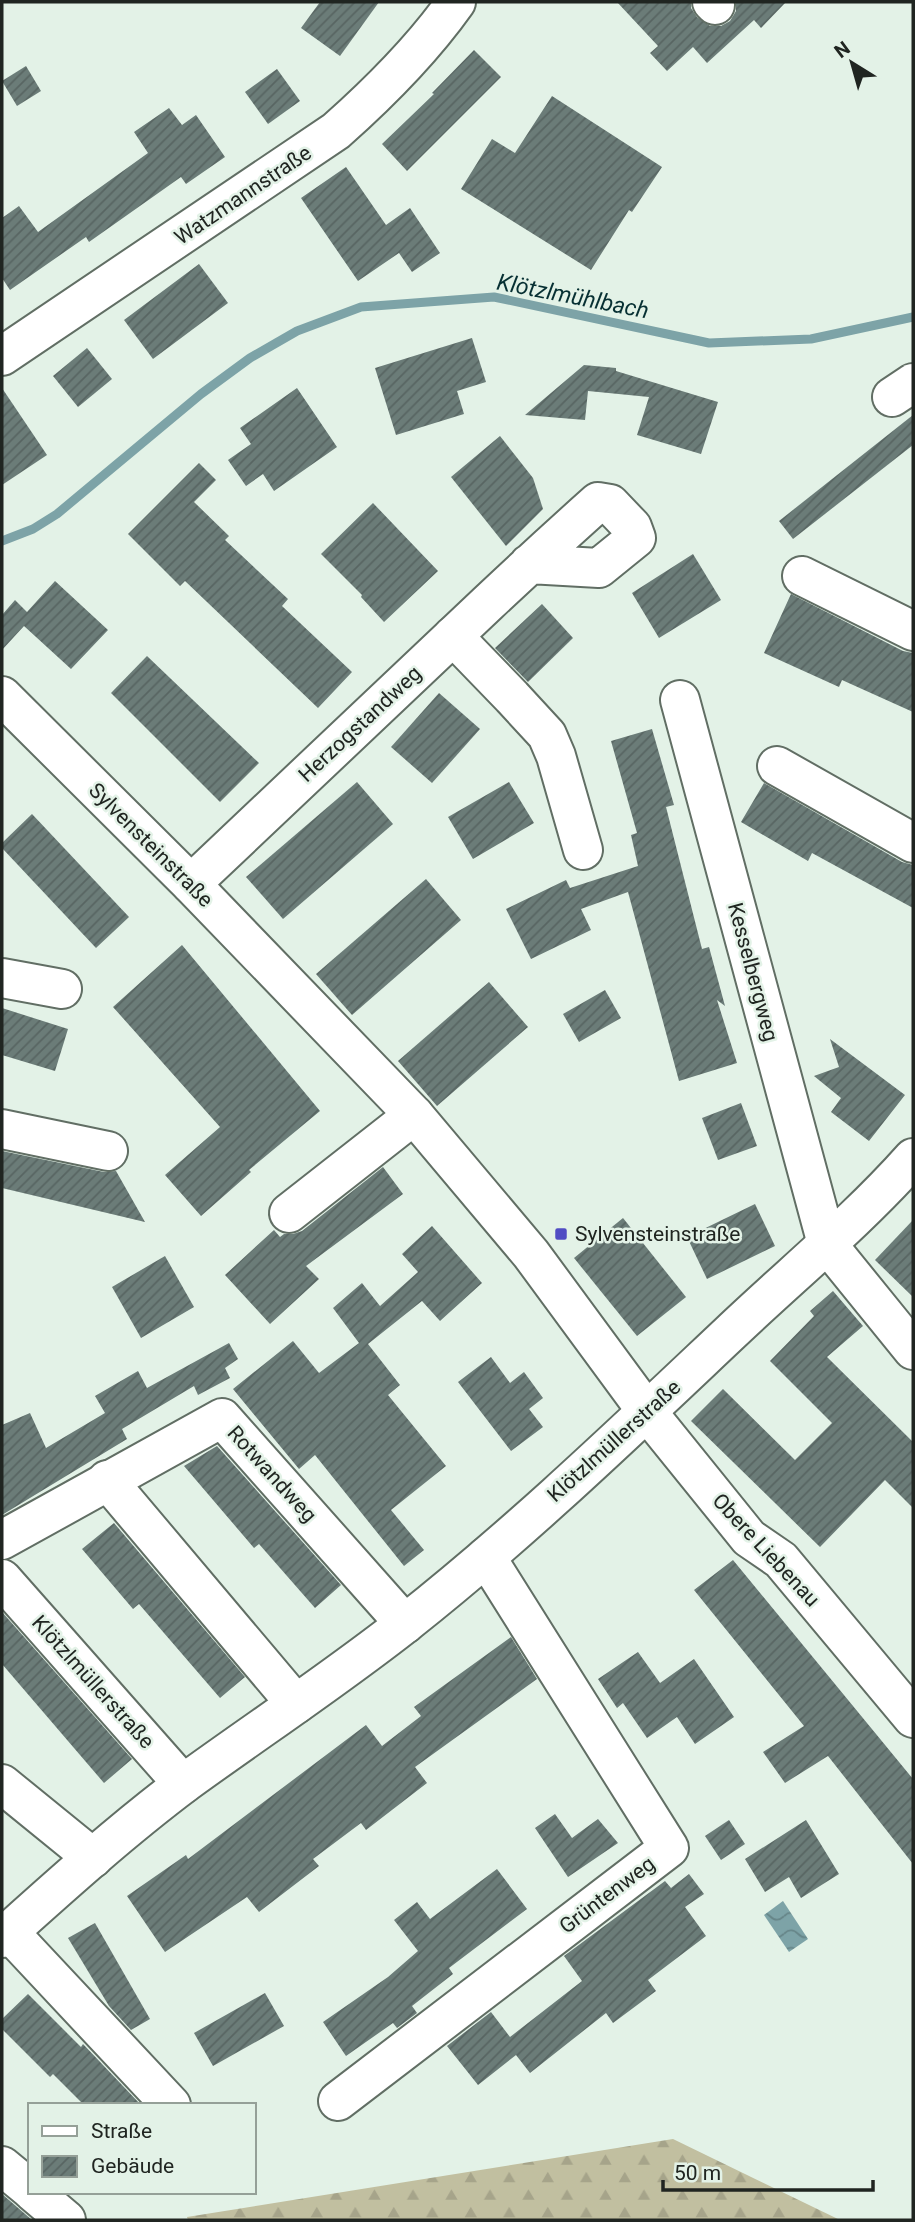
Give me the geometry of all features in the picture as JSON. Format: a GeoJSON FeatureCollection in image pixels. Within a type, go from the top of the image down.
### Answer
{"type":"FeatureCollection","features":[{"type":"Feature","properties":{"kind":"street","name":"Watzmannstraße"},"geometry":{"type":"LineString","coordinates":[[2,356],[337,131],[377,95],[444,20],[456,2]]}},
{"type":"Feature","properties":{"kind":"street","name":"Herzogstandweg"},"geometry":{"type":"LineString","coordinates":[[191,884],[529,564]]}},
{"type":"Feature","properties":{"kind":"street"},"geometry":{"type":"LineString","coordinates":[[803,576],[913,631]]}},
{"type":"Feature","properties":{"kind":"street"},"geometry":{"type":"LineString","coordinates":[[453,636],[547,735],[559,766],[583,850]]}},
{"type":"Feature","properties":{"kind":"street","name":"Kesselbergweg"},"geometry":{"type":"LineString","coordinates":[[680,700],[827,1244]]}},
{"type":"Feature","properties":{"kind":"street","name":"Sylvensteinstraße"},"geometry":{"type":"LineString","coordinates":[[3,703],[191,884],[414,1115],[531,1254],[648,1413]]}},
{"type":"Feature","properties":{"kind":"street"},"geometry":{"type":"LineString","coordinates":[[777,766],[913,843]]}},
{"type":"Feature","properties":{"kind":"street"},"geometry":{"type":"LineString","coordinates":[[2,978],[61,989]]}},
{"type":"Feature","properties":{"kind":"street"},"geometry":{"type":"LineString","coordinates":[[289,1213],[414,1115]]}},
{"type":"Feature","properties":{"kind":"street"},"geometry":{"type":"LineString","coordinates":[[2,1129],[108,1151]]}},
{"type":"Feature","properties":{"kind":"street","name":"Klötzlmüllerstraße"},"geometry":{"type":"LineString","coordinates":[[5,1935],[183,1784],[405,1624],[486,1557],[648,1413],[730,1332],[883,1191],[913,1158]]}},
{"type":"Feature","properties":{"kind":"street"},"geometry":{"type":"LineString","coordinates":[[827,1244],[913,1350]]}},
{"type":"Feature","properties":{"kind":"street","name":"Obere Liebenau"},"geometry":{"type":"LineString","coordinates":[[648,1413],[749,1538],[781,1560],[913,1718]]}},
{"type":"Feature","properties":{"kind":"street","name":"Rotwandweg"},"geometry":{"type":"LineString","coordinates":[[2,1540],[222,1419],[405,1624]]}},
{"type":"Feature","properties":{"kind":"street"},"geometry":{"type":"LineString","coordinates":[[107,1480],[296,1704]]}},
{"type":"Feature","properties":{"kind":"street","name":"Grüntenweg"},"geometry":{"type":"LineString","coordinates":[[338,2101],[669,1848],[486,1557]]}},
{"type":"Feature","properties":{"kind":"street","name":"Klötzlmüllerstraße"},"geometry":{"type":"LineString","coordinates":[[2,1579],[183,1784]]}},
{"type":"Feature","properties":{"kind":"street"},"geometry":{"type":"LineString","coordinates":[[2,1784],[93,1858]]}},
{"type":"Feature","properties":{"kind":"street"},"geometry":{"type":"LineString","coordinates":[[5,1935],[169,2103]]}},
{"type":"Feature","properties":{"kind":"street"},"geometry":{"type":"LineString","coordinates":[[2,2166],[28,2188]]}},
{"type":"Feature","properties":{"kind":"street"},"geometry":{"type":"LineString","coordinates":[[35,2194],[66,2220]]}},
{"type":"Feature","properties":{"kind":"green space"},"geometry":{"type":"Polygon","coordinates":[[[673,2139],[840,2220],[188,2220],[187,2217],[673,2139]]]}},
{"type":"Feature","properties":{"kind":"water"},"geometry":{"type":"Polygon","coordinates":[[[783,1901],[808,1939],[789,1952],[764,1915],[783,1901]]]}},
{"type":"Feature","properties":{"kind":"building"},"geometry":{"type":"Polygon","coordinates":[[[320,2],[379,2],[340,56],[301,28],[320,2]]]}},
{"type":"Feature","properties":{"kind":"building"},"geometry":{"type":"Polygon","coordinates":[[[617,2],[691,2],[691,8],[697,17],[710,26],[721,26],[730,21],[736,11],[736,2],[786,2],[761,28],[754,20],[707,63],[693,47],[667,71],[650,53],[658,46],[617,2]]]}},
{"type":"Feature","properties":{"kind":"building"},"geometry":{"type":"Polygon","coordinates":[[[474,50],[501,77],[407,171],[382,144],[434,94],[432,93],[474,50]]]}},
{"type":"Feature","properties":{"kind":"building"},"geometry":{"type":"Polygon","coordinates":[[[26,66],[41,91],[17,106],[2,81],[26,66]]]}},
{"type":"Feature","properties":{"kind":"building"},"geometry":{"type":"Polygon","coordinates":[[[277,69],[300,101],[268,124],[245,92],[277,69]]]}},
{"type":"Feature","properties":{"kind":"building"},"geometry":{"type":"Polygon","coordinates":[[[552,96],[662,167],[632,212],[629,210],[591,270],[461,189],[492,139],[515,153],[552,96]]]}},
{"type":"Feature","properties":{"kind":"building"},"geometry":{"type":"Polygon","coordinates":[[[169,108],[182,125],[196,115],[225,157],[186,184],[181,177],[89,242],[86,237],[10,290],[2,278],[2,218],[19,206],[38,232],[148,153],[134,132],[169,108]]]}},
{"type":"Feature","properties":{"kind":"building"},"geometry":{"type":"Polygon","coordinates":[[[346,167],[386,225],[410,208],[440,253],[412,272],[399,253],[358,281],[301,198],[346,167]]]}},
{"type":"Feature","properties":{"kind":"building"},"geometry":{"type":"Polygon","coordinates":[[[199,264],[228,303],[153,359],[124,320],[199,264]]]}},
{"type":"Feature","properties":{"kind":"building"},"geometry":{"type":"Polygon","coordinates":[[[472,338],[486,382],[457,391],[464,414],[396,435],[375,368],[472,338]]]}},
{"type":"Feature","properties":{"kind":"building"},"geometry":{"type":"Polygon","coordinates":[[[87,348],[112,379],[78,407],[53,376],[87,348]]]}},
{"type":"Feature","properties":{"kind":"building"},"geometry":{"type":"Polygon","coordinates":[[[584,365],[616,368],[616,371],[718,402],[701,454],[637,435],[649,397],[588,391],[585,420],[525,415],[584,365]]]}},
{"type":"Feature","properties":{"kind":"building"},"geometry":{"type":"Polygon","coordinates":[[[2,388],[47,455],[2,485],[2,388]]]}},
{"type":"Feature","properties":{"kind":"building"},"geometry":{"type":"Polygon","coordinates":[[[297,388],[337,447],[274,491],[263,474],[246,486],[228,460],[251,444],[240,428],[297,388]]]}},
{"type":"Feature","properties":{"kind":"building"},"geometry":{"type":"Polygon","coordinates":[[[913,415],[913,445],[793,539],[779,521],[913,415]]]}},
{"type":"Feature","properties":{"kind":"building"},"geometry":{"type":"Polygon","coordinates":[[[500,436],[533,478],[543,509],[506,546],[451,477],[500,436]]]}},
{"type":"Feature","properties":{"kind":"building"},"geometry":{"type":"Polygon","coordinates":[[[199,463],[216,480],[194,502],[229,536],[225,540],[288,599],[282,606],[352,672],[318,708],[185,581],[180,586],[128,534],[199,463]]]}},
{"type":"Feature","properties":{"kind":"building"},"geometry":{"type":"Polygon","coordinates":[[[373,503],[438,571],[384,622],[362,595],[321,554],[373,503]]]}},
{"type":"Feature","properties":{"kind":"building"},"geometry":{"type":"Polygon","coordinates":[[[693,554],[721,600],[659,638],[632,593],[693,554]]]}},
{"type":"Feature","properties":{"kind":"building"},"geometry":{"type":"Polygon","coordinates":[[[55,581],[108,630],[71,669],[24,626],[2,650],[2,615],[15,600],[27,612],[55,581]]]}},
{"type":"Feature","properties":{"kind":"building"},"geometry":{"type":"Polygon","coordinates":[[[791,594],[903,651],[913,653],[913,712],[842,680],[839,687],[764,653],[791,594]]]}},
{"type":"Feature","properties":{"kind":"building"},"geometry":{"type":"Polygon","coordinates":[[[542,604],[573,638],[528,682],[495,648],[542,604]]]}},
{"type":"Feature","properties":{"kind":"building"},"geometry":{"type":"Polygon","coordinates":[[[147,656],[259,763],[220,802],[111,693],[147,656]]]}},
{"type":"Feature","properties":{"kind":"building"},"geometry":{"type":"Polygon","coordinates":[[[439,693],[480,729],[432,783],[391,747],[439,693]]]}},
{"type":"Feature","properties":{"kind":"building"},"geometry":{"type":"Polygon","coordinates":[[[652,729],[674,805],[666,807],[702,949],[709,947],[725,1006],[717,1000],[737,1063],[679,1081],[628,892],[581,909],[591,930],[531,959],[506,909],[566,880],[570,888],[638,866],[631,835],[637,833],[611,741],[652,729]]]}},
{"type":"Feature","properties":{"kind":"building"},"geometry":{"type":"Polygon","coordinates":[[[357,782],[393,824],[283,919],[246,877],[357,782]]]}},
{"type":"Feature","properties":{"kind":"building"},"geometry":{"type":"Polygon","coordinates":[[[509,782],[534,823],[473,859],[448,817],[509,782]]]}},
{"type":"Feature","properties":{"kind":"building"},"geometry":{"type":"Polygon","coordinates":[[[764,783],[902,862],[913,865],[913,908],[812,853],[808,861],[741,822],[764,783]]]}},
{"type":"Feature","properties":{"kind":"building"},"geometry":{"type":"Polygon","coordinates":[[[32,814],[129,917],[96,948],[2,848],[2,843],[32,814]]]}},
{"type":"Feature","properties":{"kind":"building"},"geometry":{"type":"Polygon","coordinates":[[[426,879],[461,920],[352,1015],[316,974],[426,879]]]}},
{"type":"Feature","properties":{"kind":"building"},"geometry":{"type":"Polygon","coordinates":[[[182,945],[320,1111],[249,1170],[251,1172],[201,1216],[165,1175],[220,1127],[113,1007],[182,945]]]}},
{"type":"Feature","properties":{"kind":"building"},"geometry":{"type":"Polygon","coordinates":[[[489,982],[528,1027],[437,1106],[398,1061],[489,982]]]}},
{"type":"Feature","properties":{"kind":"building"},"geometry":{"type":"Polygon","coordinates":[[[605,990],[621,1018],[579,1042],[563,1014],[605,990]]]}},
{"type":"Feature","properties":{"kind":"building"},"geometry":{"type":"Polygon","coordinates":[[[2,1008],[68,1029],[55,1071],[2,1055],[2,1008]]]}},
{"type":"Feature","properties":{"kind":"building"},"geometry":{"type":"Polygon","coordinates":[[[830,1039],[905,1095],[869,1141],[831,1112],[841,1098],[814,1076],[839,1067],[830,1039]]]}},
{"type":"Feature","properties":{"kind":"building"},"geometry":{"type":"Polygon","coordinates":[[[741,1103],[757,1146],[718,1160],[702,1118],[741,1103]]]}},
{"type":"Feature","properties":{"kind":"building"},"geometry":{"type":"Polygon","coordinates":[[[2,1151],[104,1172],[116,1171],[145,1222],[2,1188],[2,1151]]]}},
{"type":"Feature","properties":{"kind":"building"},"geometry":{"type":"Polygon","coordinates":[[[383,1167],[403,1194],[306,1266],[319,1279],[270,1324],[225,1275],[274,1230],[280,1237],[302,1231],[383,1167]]]}},
{"type":"Feature","properties":{"kind":"building"},"geometry":{"type":"Polygon","coordinates":[[[755,1204],[775,1246],[707,1279],[687,1237],[755,1204]]]}},
{"type":"Feature","properties":{"kind":"building"},"geometry":{"type":"Polygon","coordinates":[[[623,1218],[686,1297],[637,1336],[574,1258],[623,1218]]]}},
{"type":"Feature","properties":{"kind":"building"},"geometry":{"type":"Polygon","coordinates":[[[913,1220],[913,1297],[875,1260],[913,1220]]]}},
{"type":"Feature","properties":{"kind":"building"},"geometry":{"type":"Polygon","coordinates":[[[432,1226],[482,1283],[440,1321],[422,1301],[368,1344],[400,1385],[388,1395],[446,1466],[391,1510],[424,1550],[404,1566],[315,1455],[299,1469],[233,1389],[293,1341],[319,1373],[359,1343],[333,1308],[362,1283],[380,1306],[418,1272],[402,1254],[432,1226]]]}},
{"type":"Feature","properties":{"kind":"building"},"geometry":{"type":"Polygon","coordinates":[[[165,1256],[194,1307],[141,1338],[112,1287],[165,1256]]]}},
{"type":"Feature","properties":{"kind":"building"},"geometry":{"type":"Polygon","coordinates":[[[833,1291],[863,1326],[827,1357],[913,1442],[913,1508],[885,1480],[820,1547],[691,1421],[723,1389],[795,1460],[832,1423],[770,1361],[814,1316],[810,1311],[833,1291]]]}},
{"type":"Feature","properties":{"kind":"building"},"geometry":{"type":"Polygon","coordinates":[[[229,1343],[238,1359],[225,1368],[230,1378],[198,1395],[194,1386],[122,1429],[127,1439],[2,1515],[2,1425],[30,1413],[46,1448],[105,1413],[95,1396],[138,1371],[147,1388],[229,1343]]]}},
{"type":"Feature","properties":{"kind":"building"},"geometry":{"type":"Polygon","coordinates":[[[491,1357],[510,1383],[524,1372],[543,1398],[529,1409],[543,1427],[511,1451],[458,1382],[491,1357]]]}},
{"type":"Feature","properties":{"kind":"building"},"geometry":{"type":"Polygon","coordinates":[[[217,1446],[341,1585],[315,1608],[259,1544],[254,1548],[184,1466],[217,1446]]]}},
{"type":"Feature","properties":{"kind":"building"},"geometry":{"type":"Polygon","coordinates":[[[114,1523],[245,1677],[220,1698],[139,1604],[133,1609],[82,1549],[114,1523]]]}},
{"type":"Feature","properties":{"kind":"building"},"geometry":{"type":"Polygon","coordinates":[[[733,1560],[913,1779],[913,1864],[828,1756],[785,1783],[763,1752],[804,1726],[694,1590],[733,1560]]]}},
{"type":"Feature","properties":{"kind":"building"},"geometry":{"type":"Polygon","coordinates":[[[2,1612],[132,1759],[104,1783],[2,1664],[2,1612]]]}},
{"type":"Feature","properties":{"kind":"building"},"geometry":{"type":"Polygon","coordinates":[[[511,1637],[537,1679],[415,1767],[427,1783],[366,1830],[361,1823],[313,1859],[319,1866],[259,1912],[247,1897],[165,1952],[127,1896],[186,1855],[188,1859],[366,1725],[382,1746],[421,1716],[414,1707],[511,1637]]]}},
{"type":"Feature","properties":{"kind":"building"},"geometry":{"type":"Polygon","coordinates":[[[638,1652],[660,1683],[694,1659],[734,1717],[695,1744],[677,1717],[647,1738],[623,1703],[617,1708],[598,1679],[638,1652]]]}},
{"type":"Feature","properties":{"kind":"building"},"geometry":{"type":"Polygon","coordinates":[[[555,1814],[572,1838],[598,1819],[618,1843],[568,1877],[535,1828],[555,1814]]]}},
{"type":"Feature","properties":{"kind":"building"},"geometry":{"type":"Polygon","coordinates":[[[729,1820],[745,1844],[721,1860],[705,1836],[729,1820]]]}},
{"type":"Feature","properties":{"kind":"building"},"geometry":{"type":"Polygon","coordinates":[[[806,1820],[839,1874],[801,1898],[789,1877],[765,1892],[745,1859],[806,1820]]]}},
{"type":"Feature","properties":{"kind":"building"},"geometry":{"type":"Polygon","coordinates":[[[497,1869],[527,1909],[449,1968],[453,1974],[412,2006],[417,2013],[397,2028],[393,2023],[346,2056],[323,2022],[388,1977],[418,1951],[394,1920],[417,1902],[430,1919],[497,1869]]]}},
{"type":"Feature","properties":{"kind":"building"},"geometry":{"type":"Polygon","coordinates":[[[689,1874],[704,1894],[685,1907],[706,1936],[648,1980],[656,1991],[613,2023],[606,2013],[530,2073],[516,2055],[478,2085],[447,2046],[491,2012],[510,2037],[582,1981],[564,1956],[665,1881],[671,1888],[689,1874]]]}},
{"type":"Feature","properties":{"kind":"building"},"geometry":{"type":"Polygon","coordinates":[[[95,1923],[150,2019],[131,2030],[109,2006],[68,1938],[95,1923]]]}},
{"type":"Feature","properties":{"kind":"building"},"geometry":{"type":"Polygon","coordinates":[[[265,1993],[284,2026],[213,2066],[194,2033],[265,1993]]]}},
{"type":"Feature","properties":{"kind":"building"},"geometry":{"type":"Polygon","coordinates":[[[28,1994],[81,2047],[83,2044],[139,2103],[82,2103],[53,2074],[50,2077],[2,2029],[2,2019],[28,1994]]]}},
{"type":"Feature","properties":{"kind":"building"},"geometry":{"type":"Polygon","coordinates":[[[2,2194],[32,2220],[2,2220],[2,2194]]]}},
{"type":"Feature","properties":{"kind":"waterway","name":"Klötzlmühlbach"},"geometry":{"type":"LineString","coordinates":[[2,541],[33,529],[57,514],[201,394],[250,358],[297,331],[361,307],[494,297],[709,343],[811,339],[913,317]]}},
{"type":"Feature","properties":{"kind":"place","name":"Sylvensteinstraße"},"geometry":{"type":"Point","coordinates":[561,1234]}}]}
